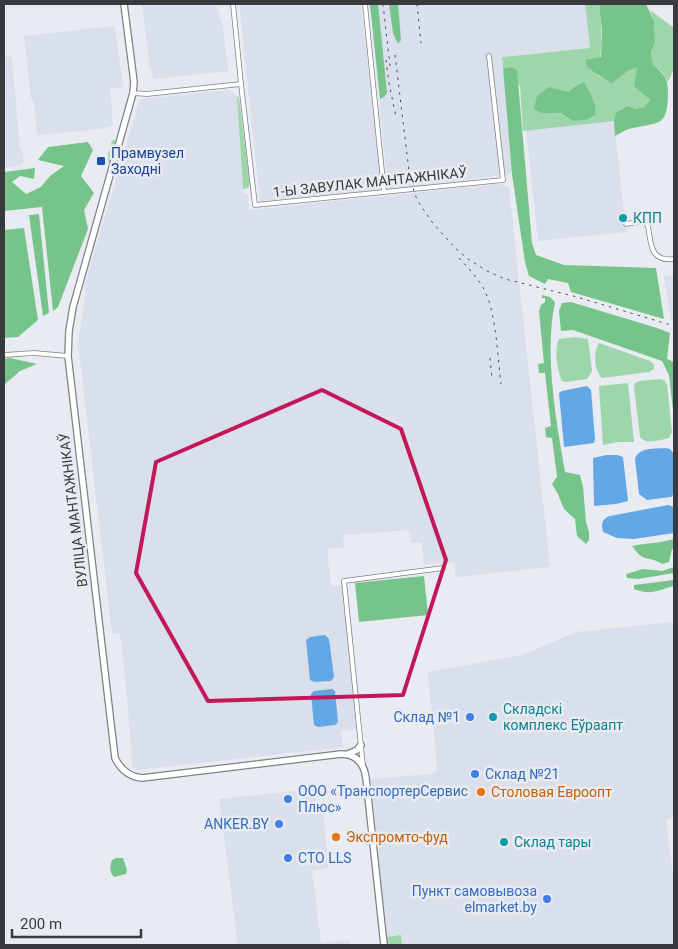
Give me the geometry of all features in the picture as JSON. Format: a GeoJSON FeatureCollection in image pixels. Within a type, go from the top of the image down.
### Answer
{"type":"FeatureCollection","features":[{"type":"Feature","properties":{"kind":"street","name":"ВУЛІЦА МАНТАЖНІКАЎ"},"geometry":{"type":"LineString","coordinates":[[124,4],[134,82],[133,93],[73,307],[69,331],[68,356],[114,752],[118,765],[130,775],[142,778],[348,754]]}},
{"type":"Feature","properties":{"kind":"street","name":"1-Ы ЗАВУЛАК МАНТАЖНІКАЎ"},"geometry":{"type":"LineString","coordinates":[[233,4],[240,84],[255,205],[503,180],[489,56]]}},
{"type":"Feature","properties":{"kind":"street"},"geometry":{"type":"LineString","coordinates":[[365,4],[384,191]]}},
{"type":"Feature","properties":{"kind":"street"},"geometry":{"type":"LineString","coordinates":[[133,93],[147,94],[240,84]]}},
{"type":"Feature","properties":{"kind":"street"},"geometry":{"type":"LineString","coordinates":[[626,224],[644,222],[648,226],[651,248],[656,255],[665,260],[674,259]]}},
{"type":"Feature","properties":{"kind":"street"},"geometry":{"type":"LineString","coordinates":[[4,355],[44,354],[68,356]]}},
{"type":"Feature","properties":{"kind":"street"},"geometry":{"type":"LineString","coordinates":[[384,945],[344,581],[443,568]]}},
{"type":"Feature","properties":{"kind":"street"},"geometry":{"type":"LineString","coordinates":[[348,754],[357,750],[361,745]]}},
{"type":"Feature","properties":{"kind":"street"},"geometry":{"type":"LineString","coordinates":[[348,754],[357,759],[364,768]]}},
{"type":"Feature","properties":{"kind":"highlighted area"},"geometry":{"type":"Polygon","coordinates":[[[322,390],[401,429],[446,560],[403,695],[208,701],[136,573],[156,462],[322,390]]]}},
{"type":"Feature","properties":{"kind":"shaded area"},"geometry":{"type":"Polygon","coordinates":[[[142,4],[216,4],[223,27],[228,71],[153,79],[152,70],[150,70],[142,4]]]}},
{"type":"Feature","properties":{"kind":"shaded area"},"geometry":{"type":"Polygon","coordinates":[[[239,4],[361,4],[381,185],[377,190],[260,201],[239,4]]]}},
{"type":"Feature","properties":{"kind":"shaded area"},"geometry":{"type":"Polygon","coordinates":[[[370,4],[585,4],[590,48],[502,57],[512,174],[388,190],[370,4]]]}},
{"type":"Feature","properties":{"kind":"shaded area"},"geometry":{"type":"Polygon","coordinates":[[[115,26],[123,87],[110,89],[113,125],[91,130],[37,135],[24,36],[115,26]]]}},
{"type":"Feature","properties":{"kind":"shaded area"},"geometry":{"type":"Polygon","coordinates":[[[4,56],[12,57],[20,150],[22,150],[24,163],[21,163],[21,166],[6,168],[6,166],[4,167],[4,56]]]}},
{"type":"Feature","properties":{"kind":"shaded area"},"geometry":{"type":"Polygon","coordinates":[[[229,90],[237,96],[243,193],[248,195],[249,210],[500,184],[509,188],[550,567],[456,577],[454,562],[424,565],[422,542],[411,543],[409,530],[343,535],[344,547],[327,549],[331,586],[342,585],[357,729],[341,731],[343,747],[137,770],[132,766],[120,633],[112,634],[78,343],[86,291],[84,291],[139,102],[142,99],[229,90]]]}},
{"type":"Feature","properties":{"kind":"shaded area"},"geometry":{"type":"Polygon","coordinates":[[[614,121],[626,232],[538,241],[526,130],[614,121]]]}},
{"type":"Feature","properties":{"kind":"shaded area"},"geometry":{"type":"Polygon","coordinates":[[[674,275],[674,322],[671,321],[664,276],[674,275]]]}},
{"type":"Feature","properties":{"kind":"shaded area"},"geometry":{"type":"Polygon","coordinates":[[[674,622],[674,818],[666,820],[674,885],[674,945],[388,945],[371,779],[431,774],[437,769],[428,672],[523,655],[576,632],[674,622]]]}},
{"type":"Feature","properties":{"kind":"shaded area"},"geometry":{"type":"Polygon","coordinates":[[[315,789],[318,812],[323,812],[329,868],[312,871],[321,943],[349,940],[350,945],[238,945],[219,799],[315,789]]]}},
{"type":"Feature","properties":{"kind":"green space"},"geometry":{"type":"Polygon","coordinates":[[[370,4],[378,4],[387,93],[380,99],[370,4]]]}},
{"type":"Feature","properties":{"kind":"green space"},"geometry":{"type":"Polygon","coordinates":[[[389,4],[398,4],[401,40],[398,44],[393,33],[389,4]]]}},
{"type":"Feature","properties":{"kind":"green space"},"geometry":{"type":"Polygon","coordinates":[[[585,4],[599,4],[601,40],[597,75],[611,84],[628,71],[638,68],[634,86],[650,100],[646,107],[635,109],[628,106],[616,112],[614,121],[523,131],[520,87],[510,67],[503,68],[502,57],[590,48],[585,4]],[[584,82],[568,92],[549,88],[559,113],[573,121],[595,102],[584,82]]]}},
{"type":"Feature","properties":{"kind":"green space"},"geometry":{"type":"Polygon","coordinates":[[[599,4],[646,4],[654,21],[655,43],[651,52],[653,65],[663,74],[667,84],[668,94],[664,118],[656,123],[628,129],[615,136],[614,121],[616,112],[628,106],[635,109],[645,107],[650,100],[634,86],[637,68],[628,71],[611,84],[587,67],[585,60],[601,57],[602,31],[599,4]]]}},
{"type":"Feature","properties":{"kind":"green space"},"geometry":{"type":"Polygon","coordinates":[[[650,10],[674,28],[674,69],[668,82],[663,73],[653,65],[651,52],[655,43],[654,21],[650,10]]]}},
{"type":"Feature","properties":{"kind":"green space"},"geometry":{"type":"Polygon","coordinates":[[[510,67],[517,70],[532,243],[536,255],[564,265],[656,268],[664,319],[571,292],[568,283],[548,279],[545,284],[529,276],[525,262],[512,174],[503,68],[510,67]]]}},
{"type":"Feature","properties":{"kind":"green space"},"geometry":{"type":"Polygon","coordinates":[[[584,82],[596,111],[595,115],[588,119],[573,121],[560,113],[542,113],[534,109],[537,96],[549,87],[568,92],[584,82]]]}},
{"type":"Feature","properties":{"kind":"green space"},"geometry":{"type":"Polygon","coordinates":[[[237,96],[239,98],[250,184],[248,188],[243,189],[237,96]]]}},
{"type":"Feature","properties":{"kind":"green space"},"geometry":{"type":"Polygon","coordinates":[[[112,140],[116,141],[116,143],[109,167],[108,154],[112,140]]]}},
{"type":"Feature","properties":{"kind":"green space"},"geometry":{"type":"Polygon","coordinates":[[[88,142],[93,150],[81,176],[94,193],[84,210],[88,229],[58,307],[53,311],[42,207],[4,211],[4,172],[35,168],[34,179],[20,176],[12,182],[26,194],[41,187],[50,176],[64,166],[38,160],[48,147],[88,142]]]}},
{"type":"Feature","properties":{"kind":"green space"},"geometry":{"type":"Polygon","coordinates":[[[39,214],[49,313],[43,316],[29,215],[39,214]]]}},
{"type":"Feature","properties":{"kind":"green space"},"geometry":{"type":"Polygon","coordinates":[[[24,228],[38,320],[18,337],[4,338],[4,230],[24,228]]]}},
{"type":"Feature","properties":{"kind":"green space"},"geometry":{"type":"Polygon","coordinates":[[[542,295],[550,297],[555,302],[551,343],[552,387],[565,472],[580,475],[583,487],[586,522],[589,532],[589,540],[586,544],[577,536],[575,519],[564,509],[552,484],[557,477],[552,438],[546,437],[545,428],[551,426],[545,373],[539,373],[538,364],[544,363],[539,311],[541,305],[545,302],[545,298],[542,298],[542,295]]]}},
{"type":"Feature","properties":{"kind":"green space"},"geometry":{"type":"Polygon","coordinates":[[[571,302],[670,333],[667,359],[674,362],[674,419],[669,375],[662,361],[573,330],[561,331],[559,311],[562,303],[571,302]]]}},
{"type":"Feature","properties":{"kind":"green space"},"geometry":{"type":"Polygon","coordinates":[[[575,337],[588,339],[592,371],[587,379],[566,382],[562,381],[559,372],[556,354],[557,343],[559,339],[575,337]]]}},
{"type":"Feature","properties":{"kind":"green space"},"geometry":{"type":"Polygon","coordinates":[[[599,343],[650,361],[654,365],[654,369],[649,372],[602,378],[597,371],[595,361],[599,343]]]}},
{"type":"Feature","properties":{"kind":"green space"},"geometry":{"type":"Polygon","coordinates":[[[10,358],[37,364],[20,371],[4,385],[4,359],[10,358]]]}},
{"type":"Feature","properties":{"kind":"green space"},"geometry":{"type":"Polygon","coordinates":[[[664,380],[667,384],[672,432],[669,438],[646,441],[640,437],[634,387],[635,383],[639,381],[664,380]]]}},
{"type":"Feature","properties":{"kind":"green space"},"geometry":{"type":"Polygon","coordinates":[[[628,383],[634,442],[618,442],[603,445],[599,386],[628,383]]]}},
{"type":"Feature","properties":{"kind":"green space"},"geometry":{"type":"Polygon","coordinates":[[[674,539],[674,548],[672,549],[669,562],[662,564],[643,557],[632,546],[664,541],[674,539]]]}},
{"type":"Feature","properties":{"kind":"green space"},"geometry":{"type":"Polygon","coordinates":[[[674,567],[674,573],[638,579],[627,578],[626,574],[643,569],[662,571],[674,567]]]}},
{"type":"Feature","properties":{"kind":"green space"},"geometry":{"type":"Polygon","coordinates":[[[424,576],[428,615],[359,622],[355,583],[424,576]]]}},
{"type":"Feature","properties":{"kind":"green space"},"geometry":{"type":"Polygon","coordinates":[[[674,580],[674,586],[654,592],[634,589],[634,585],[674,580]]]}},
{"type":"Feature","properties":{"kind":"green space"},"geometry":{"type":"Polygon","coordinates":[[[123,858],[127,870],[126,874],[114,877],[110,867],[112,860],[123,858]]]}},
{"type":"Feature","properties":{"kind":"green space"},"geometry":{"type":"Polygon","coordinates":[[[401,935],[402,945],[388,945],[387,937],[401,935]]]}},
{"type":"Feature","properties":{"kind":"water"},"geometry":{"type":"Polygon","coordinates":[[[587,386],[591,390],[594,443],[564,447],[559,393],[587,386]]]}},
{"type":"Feature","properties":{"kind":"water"},"geometry":{"type":"Polygon","coordinates":[[[670,449],[673,453],[674,494],[671,497],[647,500],[639,494],[635,459],[640,452],[670,449]]]}},
{"type":"Feature","properties":{"kind":"water"},"geometry":{"type":"Polygon","coordinates":[[[607,455],[623,457],[628,501],[594,506],[593,458],[607,455]]]}},
{"type":"Feature","properties":{"kind":"water"},"geometry":{"type":"Polygon","coordinates":[[[668,505],[674,507],[674,533],[634,539],[617,538],[603,532],[602,526],[605,518],[668,505]]]}},
{"type":"Feature","properties":{"kind":"water"},"geometry":{"type":"Polygon","coordinates":[[[325,635],[329,639],[334,677],[331,681],[315,682],[310,680],[306,640],[310,637],[325,635]]]}},
{"type":"Feature","properties":{"kind":"water"},"geometry":{"type":"Polygon","coordinates":[[[332,689],[335,691],[338,722],[335,725],[318,727],[314,725],[311,694],[314,691],[332,689]]]}},
{"type":"Feature","properties":{"kind":"railway"},"geometry":{"type":"LineString","coordinates":[[383,4],[390,66]]}},
{"type":"Feature","properties":{"kind":"railway"},"geometry":{"type":"LineString","coordinates":[[417,4],[421,43]]}},
{"type":"Feature","properties":{"kind":"railway"},"geometry":{"type":"LineString","coordinates":[[395,55],[410,179],[417,200],[432,222],[455,248],[487,271],[505,279],[577,297],[674,326]]}},
{"type":"Feature","properties":{"kind":"railway"},"geometry":{"type":"LineString","coordinates":[[386,60],[396,117]]}},
{"type":"Feature","properties":{"kind":"railway"},"geometry":{"type":"LineString","coordinates":[[459,258],[482,285],[487,296],[495,327],[501,384]]}},
{"type":"Feature","properties":{"kind":"railway"},"geometry":{"type":"LineString","coordinates":[[490,358],[492,379]]}},
{"type":"Feature","properties":{"kind":"place","name":"Прамвузел Заходні"},"geometry":{"type":"Point","coordinates":[101,161]}},
{"type":"Feature","properties":{"kind":"place","name":"КПП"},"geometry":{"type":"Point","coordinates":[623,218]}},
{"type":"Feature","properties":{"kind":"place","name":"Склад №1"},"geometry":{"type":"Point","coordinates":[470,717]}},
{"type":"Feature","properties":{"kind":"place","name":"Складскі комплекс Еўраапт"},"geometry":{"type":"Point","coordinates":[493,717]}},
{"type":"Feature","properties":{"kind":"place","name":"Склад №21"},"geometry":{"type":"Point","coordinates":[475,774]}},
{"type":"Feature","properties":{"kind":"place","name":"Столовая Евроопт"},"geometry":{"type":"Point","coordinates":[481,792]}},
{"type":"Feature","properties":{"kind":"place","name":"ООО «ТранспортерСервис Плюс»"},"geometry":{"type":"Point","coordinates":[288,799]}},
{"type":"Feature","properties":{"kind":"place","name":"ANKER.BY"},"geometry":{"type":"Point","coordinates":[279,824]}},
{"type":"Feature","properties":{"kind":"place","name":"Экспромто-фуд"},"geometry":{"type":"Point","coordinates":[336,837]}},
{"type":"Feature","properties":{"kind":"place","name":"Склад тары"},"geometry":{"type":"Point","coordinates":[504,842]}},
{"type":"Feature","properties":{"kind":"place","name":"СТО LLS"},"geometry":{"type":"Point","coordinates":[288,858]}},
{"type":"Feature","properties":{"kind":"place","name":"Пункт самовывоза elmarket.by"},"geometry":{"type":"Point","coordinates":[547,899]}}]}
